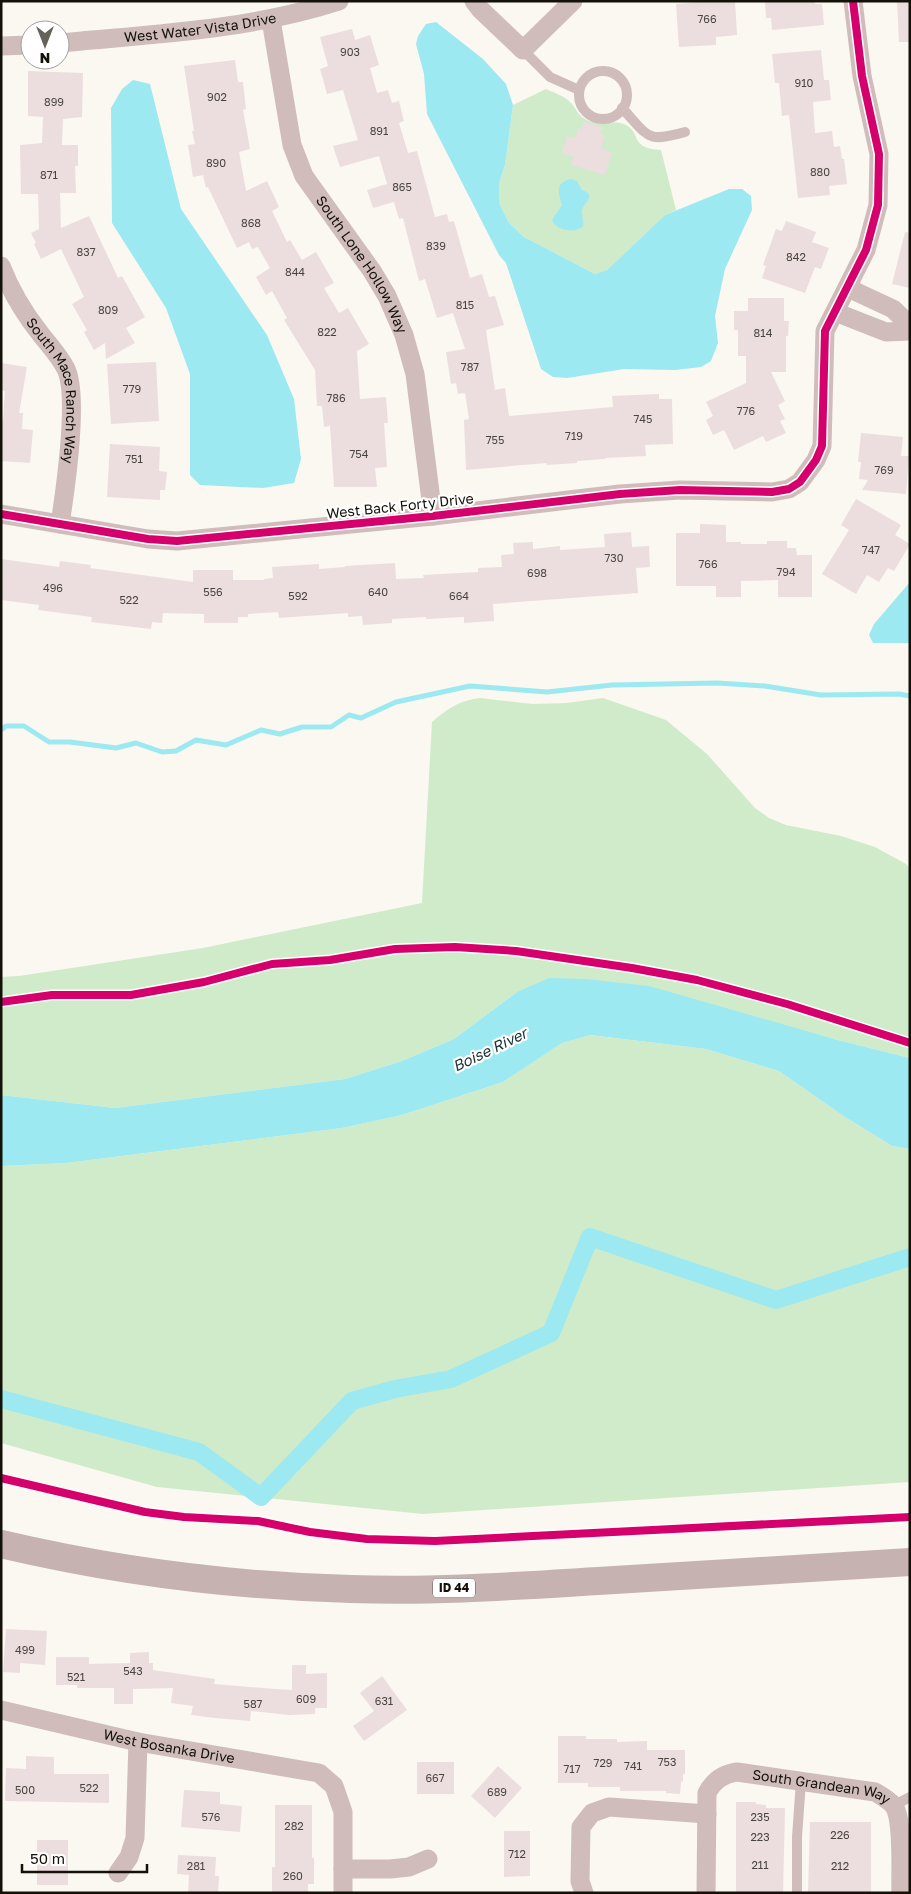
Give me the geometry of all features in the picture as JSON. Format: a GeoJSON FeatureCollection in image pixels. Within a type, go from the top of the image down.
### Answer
{"type":"FeatureCollection","features":[{"type":"Feature","properties":{"kind":"main road","name":"ID 44"},"geometry":{"type":"LineString","coordinates":[[1,1544],[48,1555],[138,1571],[230,1582],[352,1589],[413,1590],[502,1587],[910,1562]]}},
{"type":"Feature","properties":{"kind":"street","name":"West Water Vista Drive"},"geometry":{"type":"LineString","coordinates":[[70,42],[186,32],[270,20],[339,1]]}},
{"type":"Feature","properties":{"kind":"street"},"geometry":{"type":"LineString","coordinates":[[474,1],[523,50],[573,1]]}},
{"type":"Feature","properties":{"kind":"street"},"geometry":{"type":"LineString","coordinates":[[853,1],[862,76],[879,154],[878,205],[866,250],[835,312],[886,332],[910,331]]}},
{"type":"Feature","properties":{"kind":"street","name":"South Lone Hollow Way"},"geometry":{"type":"LineString","coordinates":[[270,20],[292,145],[304,176],[388,296],[404,335],[415,374],[433,516]]}},
{"type":"Feature","properties":{"kind":"street"},"geometry":{"type":"LineString","coordinates":[[1,46],[20,45]]}},
{"type":"Feature","properties":{"kind":"street","name":"South Mace Ranch Way"},"geometry":{"type":"LineString","coordinates":[[1,266],[8,284],[38,331],[55,351],[67,370],[71,392],[70,422],[67,483],[60,524]]}},
{"type":"Feature","properties":{"kind":"street"},"geometry":{"type":"LineString","coordinates":[[848,288],[893,308],[910,325]]}},
{"type":"Feature","properties":{"kind":"street","name":"West Back Forty Drive"},"geometry":{"type":"LineString","coordinates":[[1,514],[148,539],[177,541],[433,516],[628,494],[680,490],[772,492],[789,489],[800,482],[816,460],[822,446],[826,331],[835,312]]}},
{"type":"Feature","properties":{"kind":"street","name":"West Bosanka Drive"},"geometry":{"type":"LineString","coordinates":[[1,1710],[138,1742],[319,1773],[334,1786],[343,1812],[343,1869]]}},
{"type":"Feature","properties":{"kind":"street"},"geometry":{"type":"LineString","coordinates":[[118,1872],[129,1857],[135,1838],[138,1742]]}},
{"type":"Feature","properties":{"kind":"street","name":"South Grandean Way"},"geometry":{"type":"LineString","coordinates":[[707,1814],[707,1793],[711,1785],[719,1778],[737,1772],[875,1792],[902,1801],[900,1822],[900,1893]]}},
{"type":"Feature","properties":{"kind":"street"},"geometry":{"type":"LineString","coordinates":[[584,1893],[580,1881],[581,1827],[592,1813],[609,1807],[707,1814],[706,1893]]}},
{"type":"Feature","properties":{"kind":"street"},"geometry":{"type":"LineString","coordinates":[[343,1893],[343,1869],[409,1867],[428,1859]]}},
{"type":"Feature","properties":{"kind":"lane"},"geometry":{"type":"LineString","coordinates":[[523,50],[550,77],[579,90]]}},
{"type":"Feature","properties":{"kind":"lane"},"geometry":{"type":"LineString","coordinates":[[601,71],[615,75],[621,80],[626,94],[622,108],[609,118],[601,119],[593,117],[581,106],[579,90],[587,77],[601,71]]}},
{"type":"Feature","properties":{"kind":"lane"},"geometry":{"type":"LineString","coordinates":[[622,108],[648,136],[660,138],[685,132]]}},
{"type":"Feature","properties":{"kind":"lane"},"geometry":{"type":"LineString","coordinates":[[797,1893],[797,1836],[801,1781]]}},
{"type":"Feature","properties":{"kind":"green space"},"geometry":{"type":"Polygon","coordinates":[[[546,89],[568,100],[585,119],[595,122],[622,123],[634,132],[640,144],[644,147],[661,150],[676,210],[665,215],[607,270],[595,274],[524,237],[509,223],[499,203],[499,183],[505,165],[513,105],[546,89]]]}},
{"type":"Feature","properties":{"kind":"green space"},"geometry":{"type":"Polygon","coordinates":[[[480,698],[533,704],[567,703],[603,698],[666,720],[707,754],[755,808],[769,818],[786,825],[841,836],[875,847],[906,864],[910,868],[910,1058],[834,1039],[517,992],[454,1039],[402,1061],[345,1079],[115,1108],[1,1095],[1,977],[19,976],[203,948],[422,903],[432,722],[454,706],[480,698]]]}},
{"type":"Feature","properties":{"kind":"green space"},"geometry":{"type":"Polygon","coordinates":[[[589,1035],[706,1049],[779,1071],[842,1115],[892,1146],[910,1149],[910,1482],[423,1514],[157,1487],[1,1443],[1,1166],[66,1163],[342,1128],[402,1115],[503,1082],[562,1043],[589,1035]]]}},
{"type":"Feature","properties":{"kind":"water"},"geometry":{"type":"Polygon","coordinates":[[[436,22],[483,59],[506,84],[513,105],[505,165],[499,183],[499,203],[509,223],[524,237],[595,274],[607,270],[665,215],[729,189],[742,189],[751,196],[752,210],[725,269],[715,316],[718,343],[711,361],[701,367],[675,370],[624,369],[567,378],[553,377],[541,369],[506,263],[499,255],[427,114],[424,74],[416,44],[418,36],[426,24],[436,22]]]}},
{"type":"Feature","properties":{"kind":"water"},"geometry":{"type":"Polygon","coordinates":[[[133,80],[150,84],[181,209],[267,335],[294,399],[301,459],[294,483],[263,488],[200,485],[190,475],[190,374],[166,308],[112,223],[111,108],[122,89],[133,80]]]}},
{"type":"Feature","properties":{"kind":"water"},"geometry":{"type":"Polygon","coordinates":[[[566,180],[577,181],[589,197],[582,209],[583,226],[571,231],[558,227],[552,220],[562,205],[559,196],[560,185],[566,180]]]}},
{"type":"Feature","properties":{"kind":"water"},"geometry":{"type":"Polygon","coordinates":[[[910,582],[910,643],[873,643],[869,635],[874,624],[910,582]]]}},
{"type":"Feature","properties":{"kind":"water","name":"Boise River"},"geometry":{"type":"Polygon","coordinates":[[[549,978],[586,979],[649,986],[834,1039],[910,1058],[910,1149],[892,1146],[842,1115],[779,1071],[706,1049],[590,1035],[562,1043],[503,1082],[402,1115],[342,1128],[66,1163],[1,1166],[1,1095],[115,1108],[345,1079],[402,1061],[454,1039],[517,992],[549,978]]]}},
{"type":"Feature","properties":{"kind":"building"},"geometry":{"type":"Polygon","coordinates":[[[735,1],[737,35],[716,37],[716,45],[679,47],[676,4],[735,1]]]}},
{"type":"Feature","properties":{"kind":"building"},"geometry":{"type":"Polygon","coordinates":[[[765,1],[814,1],[815,4],[822,4],[824,25],[772,30],[771,18],[766,18],[765,1]]]}},
{"type":"Feature","properties":{"kind":"building"},"geometry":{"type":"Polygon","coordinates":[[[897,1],[910,1],[910,42],[899,42],[897,1]]]}},
{"type":"Feature","properties":{"kind":"building"},"geometry":{"type":"Polygon","coordinates":[[[352,29],[355,40],[370,35],[379,65],[370,68],[377,93],[388,90],[392,103],[399,101],[404,121],[399,123],[408,153],[417,151],[435,217],[447,214],[449,222],[454,221],[470,278],[482,274],[489,297],[495,296],[504,325],[486,330],[495,390],[505,388],[509,416],[613,407],[612,396],[659,394],[659,399],[672,399],[673,444],[645,445],[646,456],[605,458],[577,461],[577,463],[547,465],[546,463],[466,470],[464,420],[469,419],[465,393],[458,394],[456,383],[451,384],[446,352],[465,349],[453,313],[437,318],[425,279],[419,281],[403,218],[399,219],[394,202],[373,208],[367,190],[387,184],[379,156],[340,167],[333,146],[358,140],[343,90],[327,94],[320,69],[328,66],[320,37],[352,29]]]}},
{"type":"Feature","properties":{"kind":"building"},"geometry":{"type":"Polygon","coordinates":[[[821,50],[824,80],[829,80],[831,100],[813,102],[815,133],[832,131],[834,147],[840,146],[842,159],[844,159],[847,184],[829,186],[830,195],[798,198],[789,115],[782,116],[779,83],[775,83],[772,54],[821,50]]]}},
{"type":"Feature","properties":{"kind":"building"},"geometry":{"type":"Polygon","coordinates":[[[235,60],[238,82],[243,82],[246,109],[243,110],[250,149],[239,152],[246,191],[267,181],[279,207],[272,211],[287,242],[290,240],[302,260],[316,252],[334,283],[324,288],[339,313],[348,308],[369,344],[357,351],[360,399],[386,397],[388,423],[384,423],[387,467],[375,468],[377,487],[334,487],[330,426],[324,427],[322,406],[317,406],[315,370],[284,320],[287,318],[272,291],[266,295],[256,277],[270,268],[258,247],[252,249],[249,242],[237,248],[208,187],[206,188],[203,175],[193,177],[188,145],[195,144],[192,131],[194,131],[184,66],[235,60]]]}},
{"type":"Feature","properties":{"kind":"building"},"geometry":{"type":"Polygon","coordinates":[[[28,71],[83,73],[82,117],[63,119],[62,145],[78,145],[78,166],[75,166],[76,193],[60,193],[61,228],[89,216],[118,278],[122,276],[145,317],[126,328],[135,343],[106,359],[105,343],[94,350],[84,332],[87,330],[72,304],[84,297],[61,249],[41,259],[31,233],[39,229],[38,194],[21,194],[20,145],[42,143],[43,117],[28,116],[28,71]]]}},
{"type":"Feature","properties":{"kind":"building"},"geometry":{"type":"Polygon","coordinates":[[[584,122],[602,127],[600,134],[605,135],[601,149],[612,152],[605,175],[571,165],[574,157],[562,153],[567,136],[575,138],[578,128],[582,129],[584,122]]]}},
{"type":"Feature","properties":{"kind":"building"},"geometry":{"type":"Polygon","coordinates":[[[786,221],[816,232],[812,242],[829,248],[821,269],[815,267],[805,293],[762,278],[766,266],[763,265],[776,229],[782,231],[786,221]]]}},
{"type":"Feature","properties":{"kind":"building"},"geometry":{"type":"Polygon","coordinates":[[[905,232],[910,233],[910,288],[892,284],[905,232]]]}},
{"type":"Feature","properties":{"kind":"building"},"geometry":{"type":"Polygon","coordinates":[[[748,298],[784,298],[784,321],[789,321],[788,336],[786,336],[786,372],[771,372],[785,401],[778,405],[785,419],[780,421],[786,433],[766,442],[763,436],[734,450],[724,430],[713,435],[706,420],[713,416],[706,402],[746,383],[746,356],[738,356],[738,330],[734,330],[734,311],[748,311],[748,298]]]}},
{"type":"Feature","properties":{"kind":"building"},"geometry":{"type":"Polygon","coordinates":[[[156,362],[159,421],[111,424],[107,364],[156,362]]]}},
{"type":"Feature","properties":{"kind":"building"},"geometry":{"type":"Polygon","coordinates":[[[1,363],[27,367],[19,413],[23,413],[22,429],[33,430],[30,463],[1,461],[1,420],[3,420],[5,391],[1,390],[1,363]]]}},
{"type":"Feature","properties":{"kind":"building"},"geometry":{"type":"Polygon","coordinates":[[[861,433],[903,437],[901,456],[909,456],[906,494],[862,490],[868,480],[859,479],[861,462],[858,462],[861,433]]]}},
{"type":"Feature","properties":{"kind":"building"},"geometry":{"type":"Polygon","coordinates":[[[110,444],[160,447],[159,471],[167,472],[165,490],[160,490],[160,500],[107,497],[110,444]]]}},
{"type":"Feature","properties":{"kind":"building"},"geometry":{"type":"Polygon","coordinates":[[[856,499],[901,525],[895,535],[910,544],[894,571],[888,568],[879,582],[867,575],[856,594],[822,574],[849,530],[841,525],[856,499]]]}},
{"type":"Feature","properties":{"kind":"building"},"geometry":{"type":"Polygon","coordinates":[[[700,524],[726,525],[726,542],[767,544],[767,541],[787,541],[787,548],[796,548],[797,555],[812,555],[812,597],[778,597],[778,580],[741,581],[741,597],[716,597],[716,586],[676,586],[676,533],[700,533],[700,524]]]}},
{"type":"Feature","properties":{"kind":"building"},"geometry":{"type":"Polygon","coordinates":[[[631,532],[632,547],[649,546],[650,567],[636,568],[638,593],[493,604],[494,621],[464,623],[464,617],[426,619],[426,617],[392,619],[392,623],[363,625],[362,616],[348,617],[348,613],[279,618],[278,612],[248,614],[248,617],[238,617],[238,623],[204,623],[204,614],[163,613],[162,623],[152,622],[151,629],[91,622],[92,617],[38,610],[39,605],[1,600],[1,559],[59,567],[60,561],[91,565],[90,568],[193,582],[193,570],[233,570],[233,580],[264,580],[273,578],[272,567],[319,564],[319,569],[395,563],[396,579],[424,578],[423,575],[478,572],[478,568],[502,567],[501,555],[514,554],[513,543],[533,542],[533,549],[560,546],[560,550],[605,547],[604,534],[631,532]]]}},
{"type":"Feature","properties":{"kind":"building"},"geometry":{"type":"Polygon","coordinates":[[[6,1629],[47,1631],[45,1665],[20,1663],[20,1673],[3,1672],[6,1629]]]}},
{"type":"Feature","properties":{"kind":"building"},"geometry":{"type":"Polygon","coordinates":[[[149,1652],[149,1663],[153,1663],[153,1670],[215,1679],[214,1684],[292,1690],[292,1665],[306,1665],[306,1674],[327,1673],[327,1708],[315,1708],[315,1714],[289,1715],[251,1711],[250,1721],[191,1715],[193,1706],[171,1703],[173,1688],[133,1689],[133,1704],[114,1704],[114,1688],[77,1688],[77,1685],[56,1685],[56,1657],[89,1657],[89,1664],[130,1663],[130,1653],[149,1652]]]}},
{"type":"Feature","properties":{"kind":"building"},"geometry":{"type":"Polygon","coordinates":[[[382,1676],[407,1710],[364,1741],[353,1726],[374,1711],[360,1693],[382,1676]]]}},
{"type":"Feature","properties":{"kind":"building"},"geometry":{"type":"Polygon","coordinates":[[[558,1736],[586,1736],[586,1739],[617,1739],[617,1742],[647,1741],[647,1750],[685,1750],[685,1774],[683,1774],[683,1781],[681,1782],[680,1794],[666,1793],[666,1791],[620,1791],[620,1787],[588,1787],[588,1783],[558,1783],[558,1736]]]}},
{"type":"Feature","properties":{"kind":"building"},"geometry":{"type":"Polygon","coordinates":[[[26,1756],[54,1757],[54,1774],[109,1774],[109,1803],[5,1801],[6,1768],[26,1769],[26,1756]]]}},
{"type":"Feature","properties":{"kind":"building"},"geometry":{"type":"Polygon","coordinates":[[[417,1762],[454,1762],[454,1794],[417,1794],[417,1762]]]}},
{"type":"Feature","properties":{"kind":"building"},"geometry":{"type":"Polygon","coordinates":[[[498,1766],[522,1788],[495,1818],[471,1796],[498,1766]]]}},
{"type":"Feature","properties":{"kind":"building"},"geometry":{"type":"Polygon","coordinates":[[[184,1790],[220,1792],[220,1804],[242,1806],[240,1832],[181,1827],[184,1790]]]}},
{"type":"Feature","properties":{"kind":"building"},"geometry":{"type":"Polygon","coordinates":[[[736,1802],[756,1802],[756,1804],[766,1805],[766,1808],[785,1808],[783,1893],[736,1893],[736,1802]]]}},
{"type":"Feature","properties":{"kind":"building"},"geometry":{"type":"Polygon","coordinates":[[[275,1805],[312,1805],[314,1884],[308,1884],[308,1893],[272,1893],[272,1867],[275,1867],[275,1805]]]}},
{"type":"Feature","properties":{"kind":"building"},"geometry":{"type":"Polygon","coordinates":[[[810,1822],[871,1822],[871,1893],[808,1893],[810,1822]]]}},
{"type":"Feature","properties":{"kind":"building"},"geometry":{"type":"Polygon","coordinates":[[[504,1831],[530,1831],[530,1876],[504,1877],[504,1831]]]}},
{"type":"Feature","properties":{"kind":"building"},"geometry":{"type":"Polygon","coordinates":[[[37,1840],[68,1840],[68,1885],[37,1885],[37,1840]]]}},
{"type":"Feature","properties":{"kind":"building"},"geometry":{"type":"Polygon","coordinates":[[[178,1855],[216,1857],[215,1876],[219,1876],[218,1893],[188,1893],[189,1875],[177,1874],[178,1855]]]}},
{"type":"Feature","properties":{"kind":"waterway"},"geometry":{"type":"LineString","coordinates":[[1,730],[6,726],[24,726],[49,742],[70,742],[116,748],[136,743],[162,752],[176,751],[196,740],[226,745],[261,730],[280,734],[302,727],[331,727],[349,715],[361,718],[396,702],[470,686],[547,692],[612,685],[717,683],[765,686],[821,695],[899,694],[910,696]]}},
{"type":"Feature","properties":{"kind":"waterway"},"geometry":{"type":"LineString","coordinates":[[1,1399],[199,1452],[261,1497],[352,1401],[395,1389],[451,1379],[551,1333],[590,1237],[776,1300],[910,1257]]}},
{"type":"Feature","properties":{"kind":"cycle path"},"geometry":{"type":"LineString","coordinates":[[1,514],[148,539],[177,541],[433,516],[620,494],[680,490],[772,492],[789,489],[800,482],[816,460],[822,446],[825,331],[866,250],[878,205],[879,154],[862,76],[853,1]]}},
{"type":"Feature","properties":{"kind":"cycle path"},"geometry":{"type":"LineString","coordinates":[[1,1002],[52,995],[131,995],[204,982],[272,964],[330,960],[395,949],[455,947],[516,951],[632,968],[697,980],[787,1004],[910,1043]]}},
{"type":"Feature","properties":{"kind":"cycle path"},"geometry":{"type":"LineString","coordinates":[[1,1478],[145,1512],[184,1517],[258,1521],[310,1532],[367,1539],[435,1541],[910,1517]]}}]}
